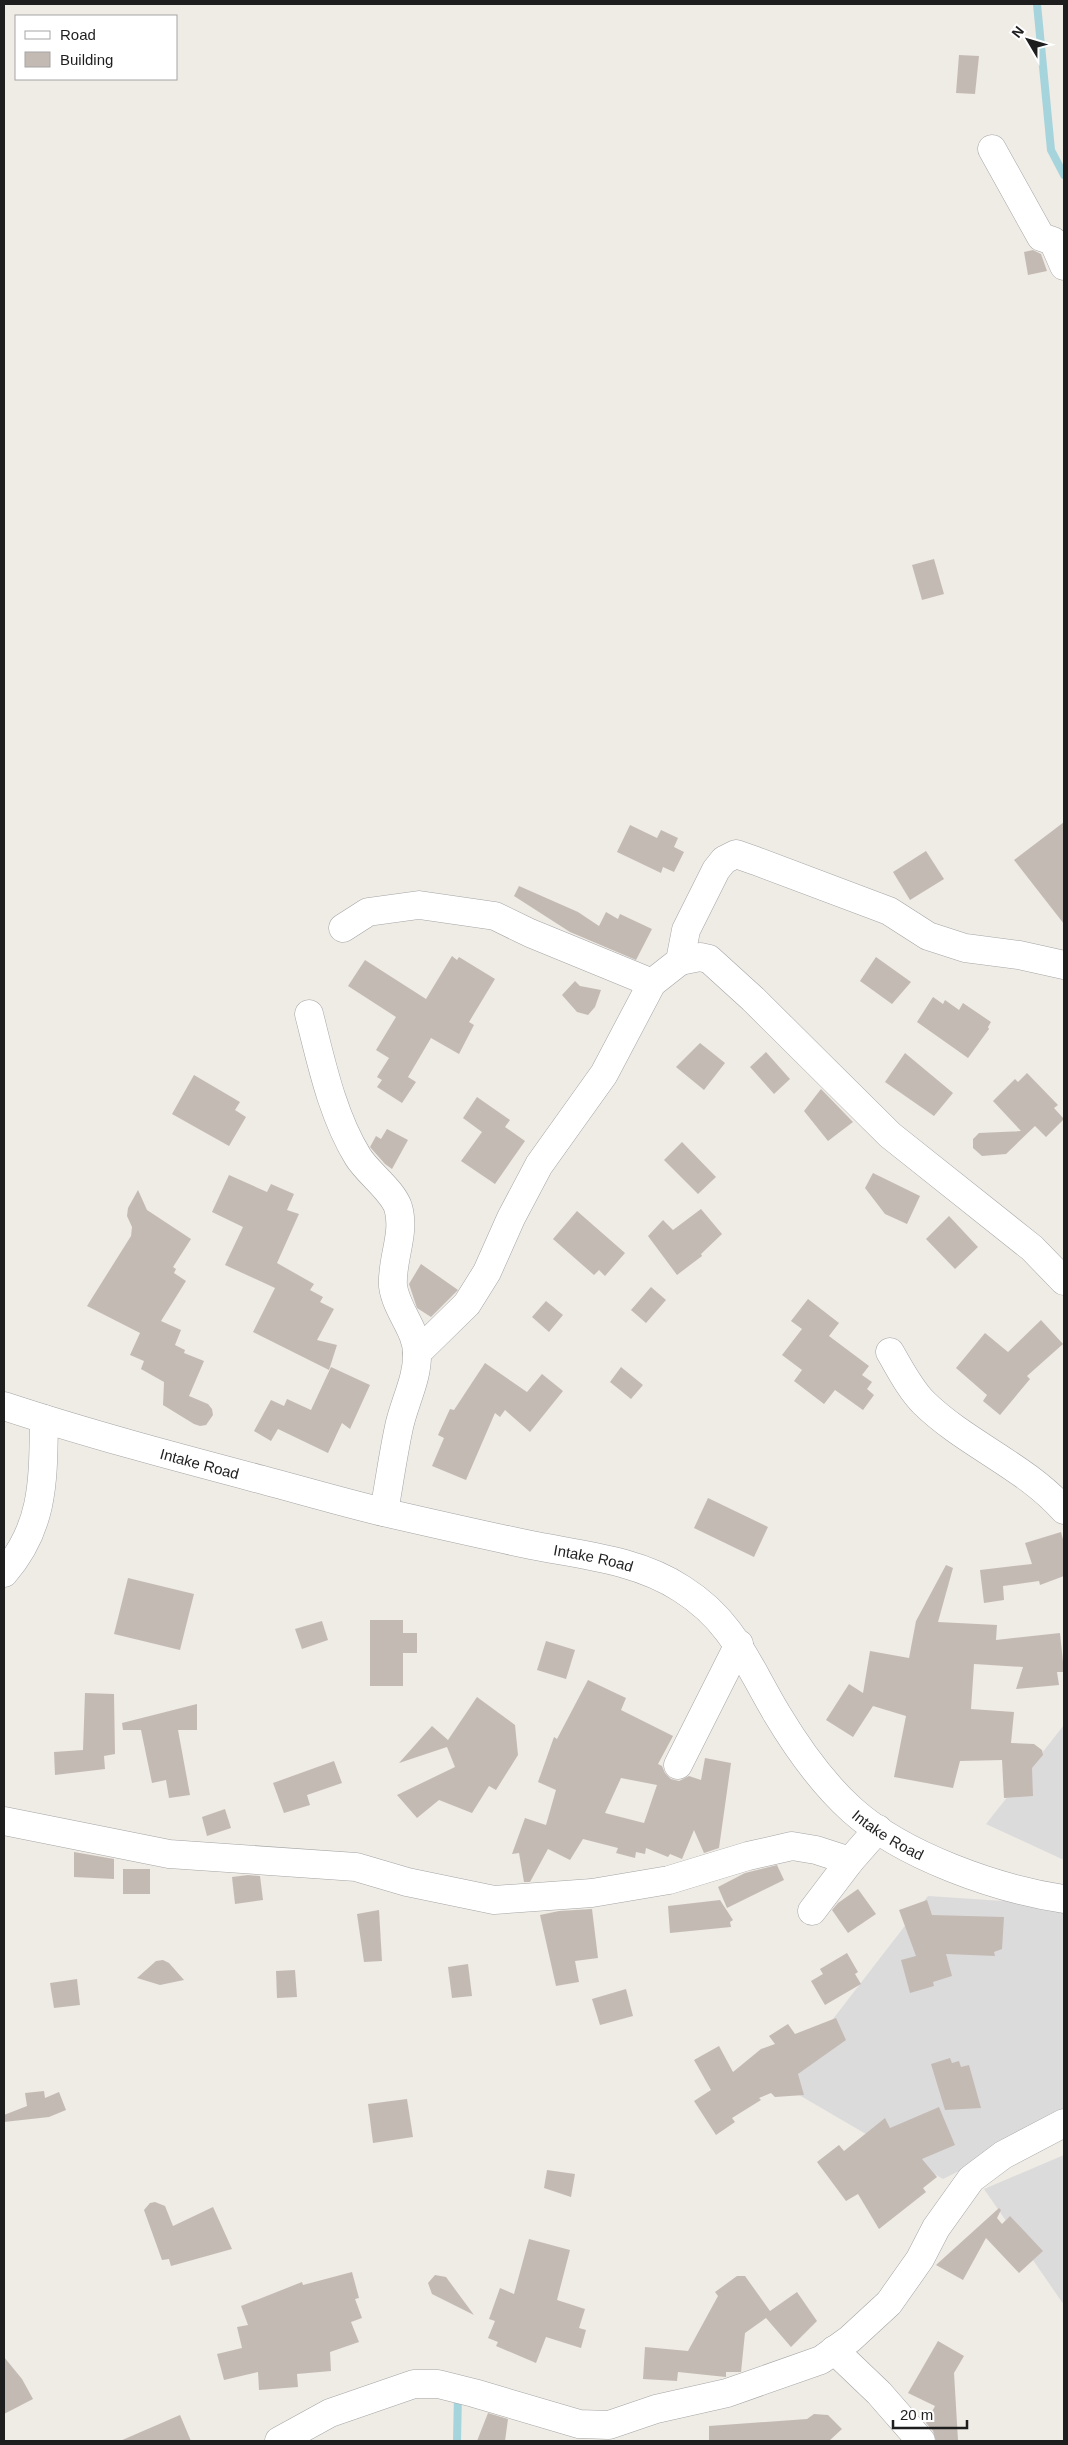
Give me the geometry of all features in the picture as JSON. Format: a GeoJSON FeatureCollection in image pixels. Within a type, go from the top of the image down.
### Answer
{"type":"FeatureCollection","features":[{"type":"Feature","properties":{"kind":"street"},"geometry":{"type":"LineString","coordinates":[[992,149],[1041,238],[1053,241],[1064,266]]}},
{"type":"Feature","properties":{"kind":"street"},"geometry":{"type":"LineString","coordinates":[[680,961],[686,930],[716,870],[724,860],[736,854],[889,911],[928,936],[956,945],[1064,965]]}},
{"type":"Feature","properties":{"kind":"street"},"geometry":{"type":"LineString","coordinates":[[343,928],[368,912],[419,905],[495,916],[530,933],[652,983]]}},
{"type":"Feature","properties":{"kind":"street"},"geometry":{"type":"LineString","coordinates":[[418,1353],[467,1304],[488,1272],[510,1218],[539,1165],[604,1074],[652,983],[680,961],[700,957],[709,959],[717,966],[890,1135],[1032,1248],[1064,1282]]}},
{"type":"Feature","properties":{"kind":"street"},"geometry":{"type":"LineString","coordinates":[[309,1014],[324,1072],[350,1142],[359,1158],[398,1205],[400,1235],[393,1286],[400,1310],[414,1338],[418,1353],[414,1376],[399,1426],[384,1512]]}},
{"type":"Feature","properties":{"kind":"street"},"geometry":{"type":"LineString","coordinates":[[890,1352],[913,1391],[924,1403],[955,1428],[1022,1474],[1064,1510]]}},
{"type":"Feature","properties":{"kind":"street","name":"Intake Road"},"geometry":{"type":"LineString","coordinates":[[4,1406],[192,1462],[384,1512],[603,1559],[652,1572],[682,1588],[710,1609],[739,1644],[796,1745],[828,1786],[853,1812],[918,1852],[962,1874],[1047,1897],[1064,1899]]}},
{"type":"Feature","properties":{"kind":"street"},"geometry":{"type":"LineString","coordinates":[[4,1573],[20,1555],[36,1515],[43,1477],[44,1419]]}},
{"type":"Feature","properties":{"kind":"street"},"geometry":{"type":"LineString","coordinates":[[678,1765],[739,1644]]}},
{"type":"Feature","properties":{"kind":"street"},"geometry":{"type":"LineString","coordinates":[[4,1821],[169,1854],[356,1867],[406,1882],[494,1900],[583,1894],[669,1880],[748,1856],[792,1846],[816,1850],[850,1861]]}},
{"type":"Feature","properties":{"kind":"street"},"geometry":{"type":"LineString","coordinates":[[812,1911],[850,1861],[878,1829]]}},
{"type":"Feature","properties":{"kind":"street"},"geometry":{"type":"LineString","coordinates":[[279,2441],[330,2413],[414,2384],[438,2384],[579,2424],[609,2425],[656,2409],[728,2393],[782,2376],[821,2360],[889,2303],[920,2259],[936,2228],[971,2179],[1003,2154],[1064,2123]]}},
{"type":"Feature","properties":{"kind":"street"},"geometry":{"type":"LineString","coordinates":[[834,2350],[879,2393],[921,2441]]}},
{"type":"Feature","properties":{"kind":"shaded area"},"geometry":{"type":"Polygon","coordinates":[[[1064,1725],[1064,1860],[986,1824],[1064,1725]]]}},
{"type":"Feature","properties":{"kind":"shaded area"},"geometry":{"type":"Polygon","coordinates":[[[928,1896],[1064,1905],[1064,2118],[943,2179],[782,2085],[928,1896]]]}},
{"type":"Feature","properties":{"kind":"shaded area"},"geometry":{"type":"Polygon","coordinates":[[[1064,2155],[1064,2305],[984,2189],[1064,2155]]]}},
{"type":"Feature","properties":{"kind":"building"},"geometry":{"type":"Polygon","coordinates":[[[959,55],[979,56],[975,94],[956,93],[959,55]]]}},
{"type":"Feature","properties":{"kind":"building"},"geometry":{"type":"Polygon","coordinates":[[[1033,250],[1041,254],[1047,271],[1028,275],[1024,252],[1033,250]]]}},
{"type":"Feature","properties":{"kind":"building"},"geometry":{"type":"Polygon","coordinates":[[[934,559],[944,594],[922,600],[912,565],[934,559]]]}},
{"type":"Feature","properties":{"kind":"building"},"geometry":{"type":"Polygon","coordinates":[[[1064,822],[1064,924],[1014,860],[1064,822]]]}},
{"type":"Feature","properties":{"kind":"building"},"geometry":{"type":"Polygon","coordinates":[[[630,825],[657,838],[661,830],[678,838],[674,847],[684,852],[674,872],[663,867],[661,873],[617,852],[630,825]]]}},
{"type":"Feature","properties":{"kind":"building"},"geometry":{"type":"Polygon","coordinates":[[[926,851],[944,879],[910,900],[893,872],[926,851]]]}},
{"type":"Feature","properties":{"kind":"building"},"geometry":{"type":"Polygon","coordinates":[[[519,886],[578,912],[599,926],[606,912],[618,919],[620,914],[652,929],[636,960],[570,932],[514,896],[519,886]]]}},
{"type":"Feature","properties":{"kind":"building"},"geometry":{"type":"Polygon","coordinates":[[[452,956],[457,960],[459,957],[495,979],[469,1022],[474,1025],[459,1054],[431,1038],[408,1077],[416,1082],[402,1103],[377,1087],[382,1080],[377,1077],[389,1058],[376,1050],[396,1017],[348,986],[365,960],[426,999],[452,956]]]}},
{"type":"Feature","properties":{"kind":"building"},"geometry":{"type":"Polygon","coordinates":[[[876,957],[911,982],[892,1004],[860,981],[876,957]]]}},
{"type":"Feature","properties":{"kind":"building"},"geometry":{"type":"Polygon","coordinates":[[[575,981],[580,986],[601,990],[595,1007],[588,1015],[577,1012],[562,995],[575,981]]]}},
{"type":"Feature","properties":{"kind":"building"},"geometry":{"type":"Polygon","coordinates":[[[933,997],[943,1004],[945,1000],[959,1010],[963,1003],[991,1022],[988,1027],[989,1029],[968,1058],[917,1022],[933,997]]]}},
{"type":"Feature","properties":{"kind":"building"},"geometry":{"type":"Polygon","coordinates":[[[700,1043],[725,1063],[704,1090],[676,1067],[700,1043]]]}},
{"type":"Feature","properties":{"kind":"building"},"geometry":{"type":"Polygon","coordinates":[[[766,1052],[790,1079],[774,1094],[750,1067],[766,1052]]]}},
{"type":"Feature","properties":{"kind":"building"},"geometry":{"type":"Polygon","coordinates":[[[905,1053],[953,1093],[934,1116],[885,1082],[905,1053]]]}},
{"type":"Feature","properties":{"kind":"building"},"geometry":{"type":"Polygon","coordinates":[[[1027,1073],[1058,1105],[1054,1108],[1064,1119],[1046,1137],[1035,1126],[1006,1154],[982,1156],[973,1148],[973,1139],[979,1133],[1021,1131],[993,1101],[1015,1079],[1018,1082],[1027,1073]]]}},
{"type":"Feature","properties":{"kind":"building"},"geometry":{"type":"Polygon","coordinates":[[[194,1075],[240,1102],[235,1110],[246,1117],[229,1146],[172,1114],[194,1075]]]}},
{"type":"Feature","properties":{"kind":"building"},"geometry":{"type":"Polygon","coordinates":[[[821,1089],[853,1122],[828,1141],[804,1111],[821,1089]]]}},
{"type":"Feature","properties":{"kind":"building"},"geometry":{"type":"Polygon","coordinates":[[[477,1097],[510,1120],[505,1127],[525,1141],[495,1184],[461,1161],[482,1132],[463,1118],[477,1097]]]}},
{"type":"Feature","properties":{"kind":"building"},"geometry":{"type":"Polygon","coordinates":[[[387,1129],[408,1140],[392,1169],[370,1147],[376,1136],[381,1139],[387,1129]]]}},
{"type":"Feature","properties":{"kind":"building"},"geometry":{"type":"Polygon","coordinates":[[[682,1142],[716,1177],[698,1194],[664,1160],[682,1142]]]}},
{"type":"Feature","properties":{"kind":"building"},"geometry":{"type":"Polygon","coordinates":[[[873,1173],[920,1196],[907,1224],[885,1214],[865,1188],[873,1173]]]}},
{"type":"Feature","properties":{"kind":"building"},"geometry":{"type":"Polygon","coordinates":[[[229,1175],[267,1192],[271,1184],[294,1194],[287,1210],[299,1214],[277,1263],[314,1284],[310,1290],[323,1297],[320,1302],[334,1309],[317,1340],[337,1345],[329,1370],[253,1332],[275,1288],[225,1265],[243,1227],[212,1212],[229,1175]]]}},
{"type":"Feature","properties":{"kind":"building"},"geometry":{"type":"Polygon","coordinates":[[[138,1190],[147,1210],[191,1239],[173,1267],[176,1269],[174,1273],[186,1281],[161,1321],[181,1330],[175,1345],[185,1350],[184,1353],[204,1361],[189,1396],[208,1404],[212,1409],[213,1415],[206,1425],[194,1424],[163,1405],[164,1382],[141,1369],[144,1361],[130,1355],[140,1333],[87,1306],[131,1236],[132,1227],[127,1216],[128,1208],[138,1190]]]}},
{"type":"Feature","properties":{"kind":"building"},"geometry":{"type":"Polygon","coordinates":[[[701,1209],[722,1234],[701,1254],[702,1256],[677,1275],[648,1236],[663,1220],[673,1230],[701,1209]]]}},
{"type":"Feature","properties":{"kind":"building"},"geometry":{"type":"Polygon","coordinates":[[[577,1211],[625,1253],[605,1276],[599,1270],[594,1275],[553,1239],[577,1211]]]}},
{"type":"Feature","properties":{"kind":"building"},"geometry":{"type":"Polygon","coordinates":[[[949,1216],[978,1247],[955,1269],[926,1239],[949,1216]]]}},
{"type":"Feature","properties":{"kind":"building"},"geometry":{"type":"Polygon","coordinates":[[[421,1264],[458,1290],[431,1317],[417,1308],[409,1284],[421,1264]]]}},
{"type":"Feature","properties":{"kind":"building"},"geometry":{"type":"Polygon","coordinates":[[[651,1287],[666,1300],[646,1323],[631,1310],[651,1287]]]}},
{"type":"Feature","properties":{"kind":"building"},"geometry":{"type":"Polygon","coordinates":[[[808,1299],[839,1323],[829,1336],[869,1366],[862,1375],[872,1382],[867,1389],[874,1395],[863,1410],[835,1390],[824,1404],[794,1381],[802,1370],[782,1355],[802,1329],[791,1321],[808,1299]]]}},
{"type":"Feature","properties":{"kind":"building"},"geometry":{"type":"Polygon","coordinates":[[[546,1301],[563,1315],[549,1332],[532,1317],[546,1301]]]}},
{"type":"Feature","properties":{"kind":"building"},"geometry":{"type":"Polygon","coordinates":[[[1041,1320],[1063,1344],[1027,1376],[1030,1379],[1000,1415],[983,1401],[987,1395],[956,1368],[985,1333],[1008,1352],[1041,1320]]]}},
{"type":"Feature","properties":{"kind":"building"},"geometry":{"type":"Polygon","coordinates":[[[485,1363],[527,1392],[542,1374],[563,1391],[530,1432],[505,1410],[500,1417],[495,1413],[466,1480],[432,1466],[444,1438],[438,1435],[450,1409],[454,1410],[485,1363]]]}},
{"type":"Feature","properties":{"kind":"building"},"geometry":{"type":"Polygon","coordinates":[[[331,1367],[370,1385],[350,1429],[342,1423],[328,1453],[278,1429],[271,1441],[254,1431],[271,1400],[284,1406],[287,1399],[311,1410],[331,1367]]]}},
{"type":"Feature","properties":{"kind":"building"},"geometry":{"type":"Polygon","coordinates":[[[621,1367],[643,1385],[631,1399],[610,1382],[621,1367]]]}},
{"type":"Feature","properties":{"kind":"building"},"geometry":{"type":"Polygon","coordinates":[[[708,1498],[768,1527],[754,1557],[694,1528],[708,1498]]]}},
{"type":"Feature","properties":{"kind":"building"},"geometry":{"type":"Polygon","coordinates":[[[1061,1532],[1064,1543],[1064,1576],[1040,1585],[1039,1581],[1003,1586],[1004,1600],[984,1603],[980,1570],[1032,1564],[1025,1543],[1061,1532]]]}},
{"type":"Feature","properties":{"kind":"building"},"geometry":{"type":"Polygon","coordinates":[[[946,1565],[953,1568],[938,1622],[997,1625],[996,1640],[1060,1633],[1064,1672],[1057,1672],[1059,1685],[1016,1689],[1023,1667],[974,1664],[971,1709],[1014,1712],[1011,1743],[1034,1744],[1042,1750],[1043,1755],[1032,1768],[1033,1796],[1004,1798],[1002,1760],[960,1761],[953,1788],[894,1777],[906,1716],[873,1706],[853,1737],[826,1720],[849,1684],[863,1693],[870,1651],[909,1658],[916,1621],[946,1565]]]}},
{"type":"Feature","properties":{"kind":"building"},"geometry":{"type":"Polygon","coordinates":[[[128,1578],[194,1594],[180,1650],[114,1634],[128,1578]]]}},
{"type":"Feature","properties":{"kind":"building"},"geometry":{"type":"Polygon","coordinates":[[[370,1620],[403,1620],[403,1633],[417,1633],[417,1653],[403,1653],[403,1686],[370,1686],[370,1620]]]}},
{"type":"Feature","properties":{"kind":"building"},"geometry":{"type":"Polygon","coordinates":[[[322,1621],[328,1640],[302,1649],[295,1629],[322,1621]]]}},
{"type":"Feature","properties":{"kind":"building"},"geometry":{"type":"Polygon","coordinates":[[[546,1641],[575,1650],[566,1679],[537,1670],[546,1641]]]}},
{"type":"Feature","properties":{"kind":"building"},"geometry":{"type":"Polygon","coordinates":[[[588,1680],[626,1698],[621,1710],[673,1736],[658,1764],[662,1766],[665,1773],[671,1779],[679,1781],[689,1776],[701,1780],[705,1758],[731,1763],[719,1848],[704,1853],[694,1830],[682,1859],[670,1854],[668,1857],[646,1848],[645,1854],[636,1852],[635,1858],[616,1853],[618,1848],[583,1839],[570,1860],[548,1849],[530,1882],[524,1882],[519,1853],[512,1854],[525,1818],[546,1825],[556,1790],[538,1782],[554,1737],[557,1739],[588,1680]],[[621,1778],[605,1813],[644,1823],[657,1785],[621,1778]]]}},
{"type":"Feature","properties":{"kind":"building"},"geometry":{"type":"Polygon","coordinates":[[[85,1693],[114,1694],[115,1754],[104,1756],[105,1769],[55,1775],[54,1752],[83,1750],[85,1693]]]}},
{"type":"Feature","properties":{"kind":"building"},"geometry":{"type":"Polygon","coordinates":[[[477,1697],[515,1725],[518,1755],[496,1790],[489,1786],[472,1813],[439,1800],[417,1818],[397,1795],[455,1767],[447,1747],[399,1763],[432,1726],[448,1740],[477,1697]]]}},
{"type":"Feature","properties":{"kind":"building"},"geometry":{"type":"Polygon","coordinates":[[[197,1704],[197,1730],[178,1730],[190,1795],[169,1798],[166,1780],[152,1783],[141,1730],[123,1730],[122,1723],[197,1704]]]}},
{"type":"Feature","properties":{"kind":"building"},"geometry":{"type":"Polygon","coordinates":[[[334,1761],[342,1783],[307,1795],[310,1805],[284,1813],[273,1783],[334,1761]]]}},
{"type":"Feature","properties":{"kind":"building"},"geometry":{"type":"Polygon","coordinates":[[[225,1809],[231,1828],[207,1836],[202,1817],[225,1809]]]}},
{"type":"Feature","properties":{"kind":"building"},"geometry":{"type":"Polygon","coordinates":[[[74,1852],[114,1859],[114,1879],[74,1877],[74,1852]]]}},
{"type":"Feature","properties":{"kind":"building"},"geometry":{"type":"Polygon","coordinates":[[[777,1865],[784,1880],[727,1908],[718,1887],[745,1873],[777,1865]]]}},
{"type":"Feature","properties":{"kind":"building"},"geometry":{"type":"Polygon","coordinates":[[[123,1869],[150,1869],[150,1894],[123,1894],[123,1869]]]}},
{"type":"Feature","properties":{"kind":"building"},"geometry":{"type":"Polygon","coordinates":[[[260,1876],[263,1900],[235,1904],[232,1877],[260,1876]]]}},
{"type":"Feature","properties":{"kind":"building"},"geometry":{"type":"Polygon","coordinates":[[[858,1889],[876,1914],[848,1933],[832,1910],[838,1903],[858,1889]]]}},
{"type":"Feature","properties":{"kind":"building"},"geometry":{"type":"Polygon","coordinates":[[[720,1900],[733,1920],[730,1922],[731,1927],[670,1933],[668,1906],[720,1900]]]}},
{"type":"Feature","properties":{"kind":"building"},"geometry":{"type":"Polygon","coordinates":[[[927,1900],[932,1915],[1004,1917],[1002,1949],[994,1952],[995,1956],[946,1954],[952,1976],[933,1982],[934,1986],[910,1993],[901,1960],[916,1956],[899,1910],[927,1900]]]}},
{"type":"Feature","properties":{"kind":"building"},"geometry":{"type":"Polygon","coordinates":[[[592,1909],[598,1958],[575,1961],[579,1982],[556,1986],[540,1915],[559,1911],[592,1909]]]}},
{"type":"Feature","properties":{"kind":"building"},"geometry":{"type":"Polygon","coordinates":[[[379,1910],[382,1961],[364,1962],[357,1914],[379,1910]]]}},
{"type":"Feature","properties":{"kind":"building"},"geometry":{"type":"Polygon","coordinates":[[[847,1953],[858,1972],[855,1974],[861,1984],[825,2005],[811,1981],[823,1974],[820,1969],[847,1953]]]}},
{"type":"Feature","properties":{"kind":"building"},"geometry":{"type":"Polygon","coordinates":[[[163,1960],[169,1963],[184,1980],[160,1985],[137,1978],[156,1961],[163,1960]]]}},
{"type":"Feature","properties":{"kind":"building"},"geometry":{"type":"Polygon","coordinates":[[[468,1964],[472,1996],[452,1998],[448,1967],[468,1964]]]}},
{"type":"Feature","properties":{"kind":"building"},"geometry":{"type":"Polygon","coordinates":[[[295,1970],[297,1997],[277,1998],[276,1971],[295,1970]]]}},
{"type":"Feature","properties":{"kind":"building"},"geometry":{"type":"Polygon","coordinates":[[[77,1979],[80,2005],[54,2008],[50,1983],[77,1979]]]}},
{"type":"Feature","properties":{"kind":"building"},"geometry":{"type":"Polygon","coordinates":[[[626,1989],[633,2016],[600,2025],[592,1999],[626,1989]]]}},
{"type":"Feature","properties":{"kind":"building"},"geometry":{"type":"Polygon","coordinates":[[[836,2018],[846,2040],[798,2074],[804,2095],[775,2097],[771,2093],[759,2098],[761,2100],[732,2118],[735,2122],[716,2135],[694,2101],[711,2090],[694,2060],[719,2046],[733,2072],[761,2049],[775,2044],[769,2036],[788,2024],[795,2034],[836,2018]]]}},
{"type":"Feature","properties":{"kind":"building"},"geometry":{"type":"Polygon","coordinates":[[[950,2058],[952,2063],[959,2061],[961,2067],[969,2065],[981,2108],[945,2110],[931,2064],[950,2058]]]}},
{"type":"Feature","properties":{"kind":"building"},"geometry":{"type":"Polygon","coordinates":[[[44,2091],[45,2098],[59,2092],[66,2110],[49,2117],[4,2122],[4,2115],[27,2106],[25,2093],[44,2091]]]}},
{"type":"Feature","properties":{"kind":"building"},"geometry":{"type":"Polygon","coordinates":[[[407,2099],[413,2137],[373,2143],[368,2104],[407,2099]]]}},
{"type":"Feature","properties":{"kind":"building"},"geometry":{"type":"Polygon","coordinates":[[[939,2107],[955,2145],[922,2159],[937,2177],[923,2188],[926,2192],[879,2229],[858,2194],[846,2201],[817,2162],[839,2145],[844,2151],[885,2118],[890,2128],[939,2107]]]}},
{"type":"Feature","properties":{"kind":"building"},"geometry":{"type":"Polygon","coordinates":[[[547,2170],[575,2174],[571,2197],[544,2188],[547,2170]]]}},
{"type":"Feature","properties":{"kind":"building"},"geometry":{"type":"Polygon","coordinates":[[[155,2202],[165,2206],[173,2226],[213,2207],[232,2249],[171,2266],[169,2259],[162,2260],[144,2210],[150,2203],[155,2202]]]}},
{"type":"Feature","properties":{"kind":"building"},"geometry":{"type":"Polygon","coordinates":[[[999,2208],[1001,2210],[997,2218],[1002,2224],[1010,2216],[1043,2251],[1019,2273],[986,2238],[963,2280],[936,2265],[999,2208]]]}},
{"type":"Feature","properties":{"kind":"building"},"geometry":{"type":"Polygon","coordinates":[[[529,2239],[570,2250],[557,2300],[585,2309],[579,2328],[586,2330],[581,2348],[546,2337],[536,2363],[496,2346],[498,2342],[488,2338],[495,2321],[489,2319],[500,2288],[514,2294],[529,2239]]]}},
{"type":"Feature","properties":{"kind":"building"},"geometry":{"type":"Polygon","coordinates":[[[352,2272],[359,2298],[355,2299],[362,2318],[351,2322],[359,2342],[330,2352],[331,2371],[297,2374],[298,2387],[259,2390],[258,2372],[224,2380],[217,2354],[242,2348],[237,2327],[248,2325],[241,2306],[302,2282],[303,2285],[352,2272]]]}},
{"type":"Feature","properties":{"kind":"building"},"geometry":{"type":"Polygon","coordinates":[[[435,2275],[446,2277],[474,2315],[432,2294],[428,2283],[435,2275]]]}},
{"type":"Feature","properties":{"kind":"building"},"geometry":{"type":"Polygon","coordinates":[[[737,2276],[745,2276],[770,2311],[797,2292],[817,2321],[791,2347],[766,2318],[745,2333],[741,2372],[726,2372],[726,2377],[678,2372],[677,2381],[643,2379],[645,2347],[688,2351],[718,2296],[715,2292],[737,2276]]]}},
{"type":"Feature","properties":{"kind":"building"},"geometry":{"type":"Polygon","coordinates":[[[938,2341],[964,2356],[954,2373],[958,2440],[936,2441],[933,2431],[926,2423],[935,2406],[908,2393],[938,2341]]]}},
{"type":"Feature","properties":{"kind":"building"},"geometry":{"type":"Polygon","coordinates":[[[4,2357],[22,2379],[33,2399],[4,2414],[4,2357]]]}},
{"type":"Feature","properties":{"kind":"building"},"geometry":{"type":"Polygon","coordinates":[[[488,2413],[508,2419],[505,2441],[477,2441],[488,2413]]]}},
{"type":"Feature","properties":{"kind":"building"},"geometry":{"type":"Polygon","coordinates":[[[814,2414],[828,2415],[842,2429],[829,2441],[709,2441],[709,2426],[807,2419],[814,2414]]]}},
{"type":"Feature","properties":{"kind":"building"},"geometry":{"type":"Polygon","coordinates":[[[180,2415],[191,2441],[120,2441],[180,2415]]]}},
{"type":"Feature","properties":{"kind":"waterway"},"geometry":{"type":"LineString","coordinates":[[1037,4],[1051,150],[1064,175]]}},
{"type":"Feature","properties":{"kind":"waterway"},"geometry":{"type":"LineString","coordinates":[[457,2441],[458,2395]]}}]}
